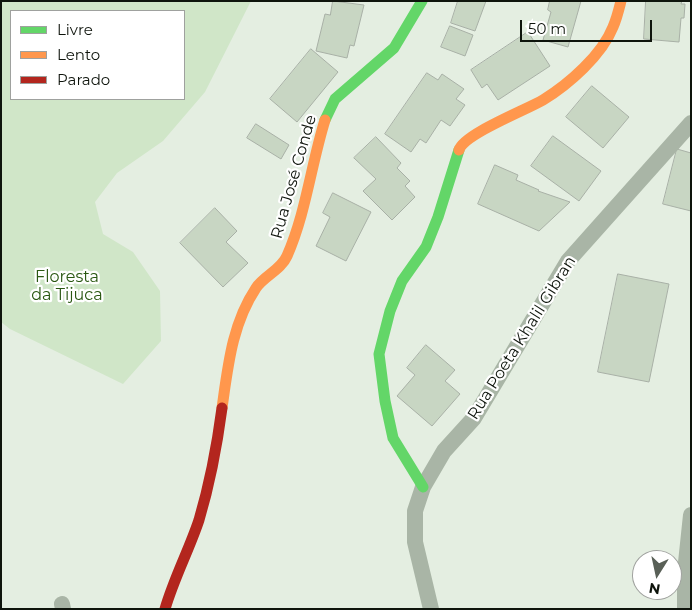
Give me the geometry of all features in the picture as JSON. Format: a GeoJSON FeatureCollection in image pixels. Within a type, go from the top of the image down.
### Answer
{"type":"FeatureCollection","features":[{"type":"Feature","properties":{"kind":"street","name":"Rua José Conde"},"geometry":{"type":"LineString","coordinates":[[165,609],[177,572],[198,522],[213,470],[231,349],[243,310],[257,286],[285,261],[297,233],[316,149],[326,118],[335,99],[394,48],[422,1]]}},
{"type":"Feature","properties":{"kind":"street"},"geometry":{"type":"LineString","coordinates":[[423,487],[392,438],[379,354],[390,311],[402,281],[426,247],[438,217],[447,182],[460,146],[476,134],[544,99],[576,75],[598,51],[613,28],[620,1]]}},
{"type":"Feature","properties":{"kind":"street","name":"Rua Poeta Khalil Gibran"},"geometry":{"type":"LineString","coordinates":[[431,609],[415,542],[415,511],[423,487],[444,451],[474,418],[568,261],[691,123]]}},
{"type":"Feature","properties":{"kind":"street"},"geometry":{"type":"LineString","coordinates":[[685,609],[685,572],[691,515]]}},
{"type":"Feature","properties":{"kind":"green space","name":"Floresta da Tijuca"},"geometry":{"type":"Polygon","coordinates":[[[1,1],[251,1],[205,92],[163,141],[117,173],[95,202],[103,234],[133,252],[160,291],[161,341],[123,384],[10,329],[1,322],[1,1]]]}},
{"type":"Feature","properties":{"kind":"building"},"geometry":{"type":"Polygon","coordinates":[[[333,1],[364,5],[354,46],[350,45],[347,58],[316,51],[325,14],[330,15],[333,1]]]}},
{"type":"Feature","properties":{"kind":"building"},"geometry":{"type":"Polygon","coordinates":[[[458,1],[486,1],[475,31],[451,23],[458,1]]]}},
{"type":"Feature","properties":{"kind":"building"},"geometry":{"type":"Polygon","coordinates":[[[550,1],[581,1],[568,47],[543,40],[551,12],[548,10],[550,1]]]}},
{"type":"Feature","properties":{"kind":"building"},"geometry":{"type":"Polygon","coordinates":[[[646,1],[682,1],[681,4],[685,4],[684,18],[681,18],[679,42],[644,39],[646,1]]]}},
{"type":"Feature","properties":{"kind":"building"},"geometry":{"type":"Polygon","coordinates":[[[450,26],[473,35],[465,56],[441,47],[450,26]]]}},
{"type":"Feature","properties":{"kind":"building"},"geometry":{"type":"Polygon","coordinates":[[[528,32],[550,66],[498,100],[487,84],[482,88],[471,70],[528,32]]]}},
{"type":"Feature","properties":{"kind":"building"},"geometry":{"type":"Polygon","coordinates":[[[311,49],[338,72],[297,122],[270,99],[311,49]]]}},
{"type":"Feature","properties":{"kind":"building"},"geometry":{"type":"Polygon","coordinates":[[[427,73],[438,80],[442,74],[464,89],[456,99],[465,105],[450,126],[441,120],[426,143],[420,139],[411,152],[385,134],[427,73]]]}},
{"type":"Feature","properties":{"kind":"building"},"geometry":{"type":"Polygon","coordinates":[[[592,86],[629,117],[603,148],[566,117],[592,86]]]}},
{"type":"Feature","properties":{"kind":"building"},"geometry":{"type":"Polygon","coordinates":[[[256,124],[289,145],[281,159],[247,138],[256,124]]]}},
{"type":"Feature","properties":{"kind":"building"},"geometry":{"type":"Polygon","coordinates":[[[553,136],[601,171],[579,201],[531,166],[553,136]]]}},
{"type":"Feature","properties":{"kind":"building"},"geometry":{"type":"Polygon","coordinates":[[[376,137],[401,163],[397,168],[410,181],[405,186],[415,197],[392,220],[363,191],[376,179],[354,158],[376,137]]]}},
{"type":"Feature","properties":{"kind":"building"},"geometry":{"type":"Polygon","coordinates":[[[677,149],[691,153],[691,211],[663,204],[677,149]]]}},
{"type":"Feature","properties":{"kind":"building"},"geometry":{"type":"Polygon","coordinates":[[[495,165],[518,175],[516,180],[538,191],[570,202],[539,231],[478,204],[495,165]]]}},
{"type":"Feature","properties":{"kind":"building"},"geometry":{"type":"Polygon","coordinates":[[[333,193],[371,212],[346,261],[316,246],[330,217],[323,213],[333,193]]]}},
{"type":"Feature","properties":{"kind":"building"},"geometry":{"type":"Polygon","coordinates":[[[215,208],[237,231],[226,242],[248,263],[223,287],[180,243],[215,208]]]}},
{"type":"Feature","properties":{"kind":"building"},"geometry":{"type":"Polygon","coordinates":[[[618,274],[669,284],[649,382],[598,372],[618,274]]]}},
{"type":"Feature","properties":{"kind":"building"},"geometry":{"type":"Polygon","coordinates":[[[426,345],[455,370],[445,381],[460,394],[432,426],[397,396],[415,375],[407,368],[426,345]]]}},
{"type":"Feature","properties":{"kind":"traffic: fast"},"geometry":{"type":"LineString","coordinates":[[325,120],[335,99],[394,48],[422,1]]}},
{"type":"Feature","properties":{"kind":"traffic: fast"},"geometry":{"type":"LineString","coordinates":[[423,487],[393,438],[385,401],[379,354],[390,311],[402,281],[426,247],[438,217],[459,150]]}},
{"type":"Feature","properties":{"kind":"traffic: slow"},"geometry":{"type":"LineString","coordinates":[[459,150],[463,144],[483,130],[543,100],[584,68],[608,38],[616,20],[621,1]]}},
{"type":"Feature","properties":{"kind":"traffic: slow"},"geometry":{"type":"LineString","coordinates":[[222,408],[232,346],[241,316],[256,288],[284,261],[294,240],[325,120]]}},
{"type":"Feature","properties":{"kind":"traffic: jam"},"geometry":{"type":"LineString","coordinates":[[165,609],[203,506],[213,464],[222,408]]}}]}
